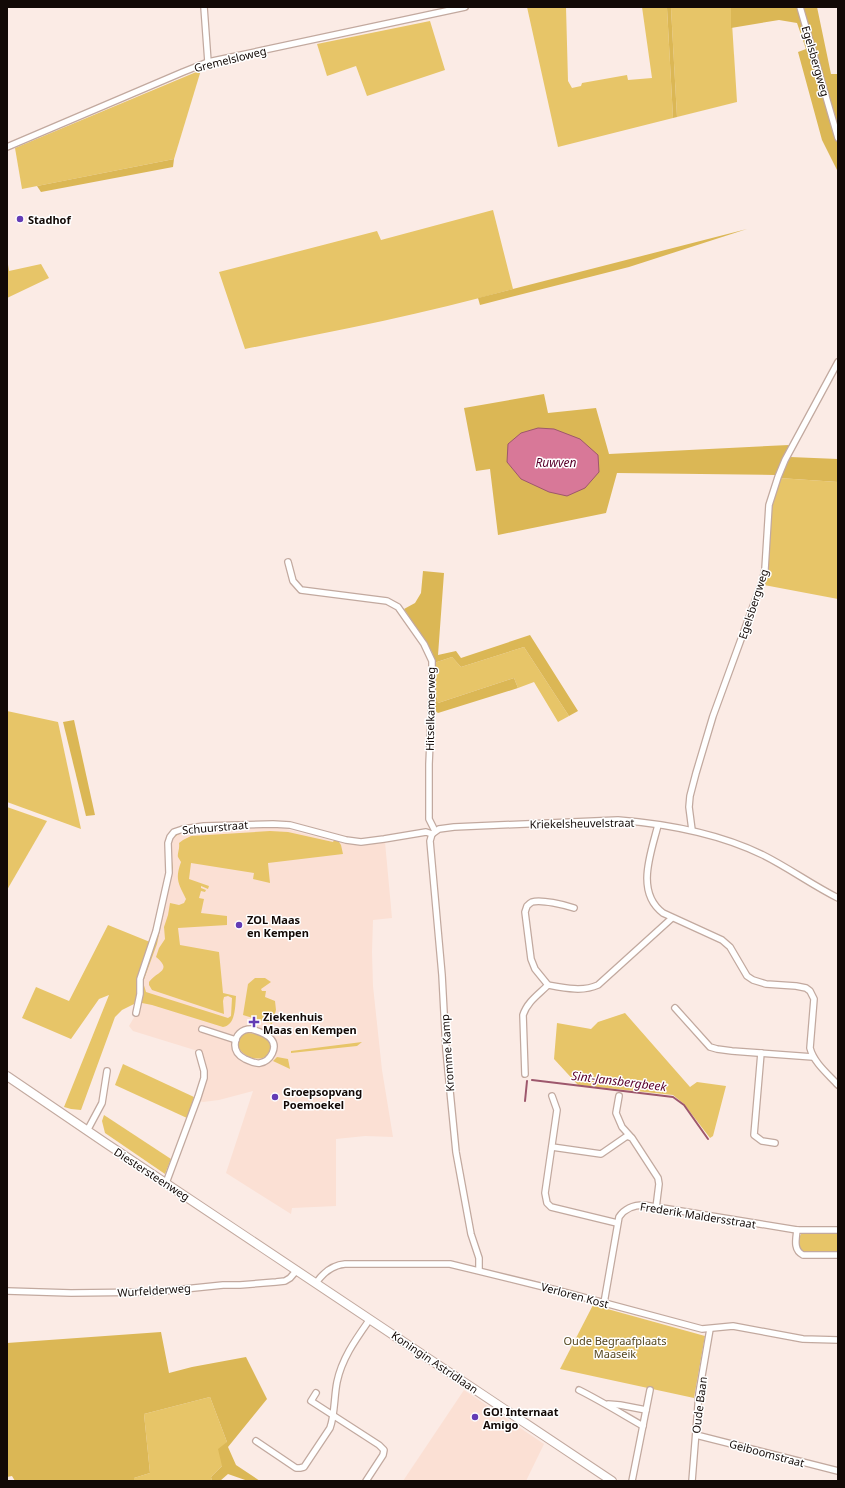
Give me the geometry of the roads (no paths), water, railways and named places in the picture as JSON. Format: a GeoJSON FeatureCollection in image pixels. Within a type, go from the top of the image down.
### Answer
{"type":"FeatureCollection","features":[{"type":"Feature","properties":{"kind":"main road","name":"Diestersteenweg"},"geometry":{"type":"LineString","coordinates":[[7,1076],[87,1131],[298,1270]]}},
{"type":"Feature","properties":{"kind":"main road","name":"Koningin Astridlaan"},"geometry":{"type":"LineString","coordinates":[[298,1270],[612,1481]]}},
{"type":"Feature","properties":{"kind":"street"},"geometry":{"type":"LineString","coordinates":[[204,7],[208,62]]}},
{"type":"Feature","properties":{"kind":"street","name":"Gremelsloweg"},"geometry":{"type":"LineString","coordinates":[[7,148],[208,62],[465,7]]}},
{"type":"Feature","properties":{"kind":"street","name":"Egelsbergweg"},"geometry":{"type":"LineString","coordinates":[[800,7],[838,138]]}},
{"type":"Feature","properties":{"kind":"street","name":"Egelsbergweg"},"geometry":{"type":"LineString","coordinates":[[692,830],[689,807],[690,796],[696,773],[713,716],[763,579],[769,505],[771,497],[785,460],[838,362]]}},
{"type":"Feature","properties":{"kind":"street","name":"Hitselkamerweg"},"geometry":{"type":"LineString","coordinates":[[288,562],[293,581],[301,590],[387,601],[398,607],[424,644],[432,661],[429,819],[433,832]]}},
{"type":"Feature","properties":{"kind":"street","name":"Kriekelsheuvelstraat"},"geometry":{"type":"LineString","coordinates":[[433,832],[454,827],[618,820],[692,830],[737,843],[762,854],[838,898]]}},
{"type":"Feature","properties":{"kind":"street","name":"Schuurstraat"},"geometry":{"type":"LineString","coordinates":[[136,1013],[140,994],[140,979],[156,930],[169,873],[168,843],[174,832],[204,826],[273,824],[290,825],[346,840],[361,842],[433,832]]}},
{"type":"Feature","properties":{"kind":"street"},"geometry":{"type":"LineString","coordinates":[[658,825],[646,875],[647,884],[653,903],[657,909],[672,918],[722,940],[730,946],[747,976],[752,980],[766,984],[796,986],[806,988],[810,991],[814,999],[810,1048],[813,1057],[838,1085]]}},
{"type":"Feature","properties":{"kind":"street","name":"Kromme Kamp"},"geometry":{"type":"LineString","coordinates":[[433,832],[430,841],[442,975],[446,1050],[456,1152],[471,1234],[479,1258],[479,1270]]}},
{"type":"Feature","properties":{"kind":"street"},"geometry":{"type":"LineString","coordinates":[[574,908],[544,902],[533,902],[527,906],[525,912],[531,959],[535,969],[548,985],[583,989],[598,985],[672,918]]}},
{"type":"Feature","properties":{"kind":"street"},"geometry":{"type":"LineString","coordinates":[[525,1074],[523,1015],[529,1004],[548,985]]}},
{"type":"Feature","properties":{"kind":"street"},"geometry":{"type":"LineString","coordinates":[[675,1008],[710,1047],[717,1049],[813,1057]]}},
{"type":"Feature","properties":{"kind":"street"},"geometry":{"type":"LineString","coordinates":[[202,1029],[236,1040]]}},
{"type":"Feature","properties":{"kind":"street"},"geometry":{"type":"LineString","coordinates":[[248,1029],[254,1030],[270,1038],[274,1044],[273,1052],[269,1058],[264,1061],[260,1063],[254,1062],[242,1058],[238,1054],[235,1048],[236,1040],[242,1031],[248,1029]]}},
{"type":"Feature","properties":{"kind":"street"},"geometry":{"type":"LineString","coordinates":[[166,1183],[204,1078],[204,1071],[199,1053]]}},
{"type":"Feature","properties":{"kind":"street"},"geometry":{"type":"LineString","coordinates":[[761,1053],[754,1135],[762,1141],[775,1143]]}},
{"type":"Feature","properties":{"kind":"street"},"geometry":{"type":"LineString","coordinates":[[87,1131],[102,1103],[107,1071]]}},
{"type":"Feature","properties":{"kind":"street"},"geometry":{"type":"LineString","coordinates":[[552,1096],[557,1110],[545,1192],[547,1202],[551,1207],[617,1223]]}},
{"type":"Feature","properties":{"kind":"street"},"geometry":{"type":"LineString","coordinates":[[619,1096],[616,1113],[622,1127],[632,1138],[658,1178],[660,1184],[656,1208]]}},
{"type":"Feature","properties":{"kind":"street"},"geometry":{"type":"LineString","coordinates":[[552,1147],[601,1154],[627,1136],[632,1138]]}},
{"type":"Feature","properties":{"kind":"street","name":"Frederik Maldersstraat"},"geometry":{"type":"LineString","coordinates":[[604,1303],[617,1223],[623,1210],[635,1205],[644,1205],[797,1230],[838,1230]]}},
{"type":"Feature","properties":{"kind":"street"},"geometry":{"type":"LineString","coordinates":[[797,1230],[796,1248],[800,1254],[838,1255]]}},
{"type":"Feature","properties":{"kind":"street","name":"Verloren Kost"},"geometry":{"type":"LineString","coordinates":[[316,1283],[331,1268],[345,1264],[450,1264],[479,1270],[702,1329],[733,1326],[803,1340],[838,1340]]}},
{"type":"Feature","properties":{"kind":"street","name":"Wurfelderweg"},"geometry":{"type":"LineString","coordinates":[[7,1291],[71,1293],[155,1292],[223,1284],[240,1286],[285,1281],[298,1270]]}},
{"type":"Feature","properties":{"kind":"street"},"geometry":{"type":"LineString","coordinates":[[256,1441],[296,1468],[304,1467],[330,1428],[337,1381],[342,1363],[370,1319]]}},
{"type":"Feature","properties":{"kind":"street","name":"Oude Baan"},"geometry":{"type":"LineString","coordinates":[[692,1481],[700,1393],[710,1329]]}},
{"type":"Feature","properties":{"kind":"street"},"geometry":{"type":"LineString","coordinates":[[580,1390],[608,1404],[618,1412],[643,1426]]}},
{"type":"Feature","properties":{"kind":"street"},"geometry":{"type":"LineString","coordinates":[[632,1481],[650,1390]]}},
{"type":"Feature","properties":{"kind":"street"},"geometry":{"type":"LineString","coordinates":[[316,1393],[311,1401],[333,1414],[379,1445],[384,1450],[383,1455],[366,1481]]}},
{"type":"Feature","properties":{"kind":"street"},"geometry":{"type":"LineString","coordinates":[[608,1404],[620,1404],[646,1410]]}},
{"type":"Feature","properties":{"kind":"street","name":"Geiboomstraat"},"geometry":{"type":"LineString","coordinates":[[696,1435],[838,1471]]}},
{"type":"Feature","properties":{"kind":"water","name":"Ruwven"},"geometry":{"type":"Polygon","coordinates":[[[538,428],[554,429],[580,439],[598,455],[599,472],[585,488],[567,496],[549,492],[521,479],[507,462],[508,444],[521,433],[538,428]]]}},
{"type":"Feature","properties":{"kind":"waterway","name":"Sint-Jansbergbeek"},"geometry":{"type":"LineString","coordinates":[[532,1080],[673,1097],[684,1105],[708,1139]]}},
{"type":"Feature","properties":{"kind":"waterway","name":"Sint-Jansbergbeek"},"geometry":{"type":"LineString","coordinates":[[525,1101],[527,1081]]}},
{"type":"Feature","properties":{"kind":"place","name":"Stadhof"},"geometry":{"type":"Point","coordinates":[20,219]}},
{"type":"Feature","properties":{"kind":"place","name":"ZOL Maas en Kempen"},"geometry":{"type":"Point","coordinates":[239,925]}},
{"type":"Feature","properties":{"kind":"place","name":"Ziekenhuis Maas en Kempen"},"geometry":{"type":"Point","coordinates":[254,1022]}},
{"type":"Feature","properties":{"kind":"place","name":"Groepsopvang Poemoekel"},"geometry":{"type":"Point","coordinates":[275,1097]}},
{"type":"Feature","properties":{"kind":"place","name":"GO! Internaat Amigo"},"geometry":{"type":"Point","coordinates":[475,1417]}},
{"type":"Feature","properties":{"kind":"park label","name":"Oude Begraafplaats Maaseik"},"geometry":{"type":"Point","coordinates":[615,1346]}}]}
